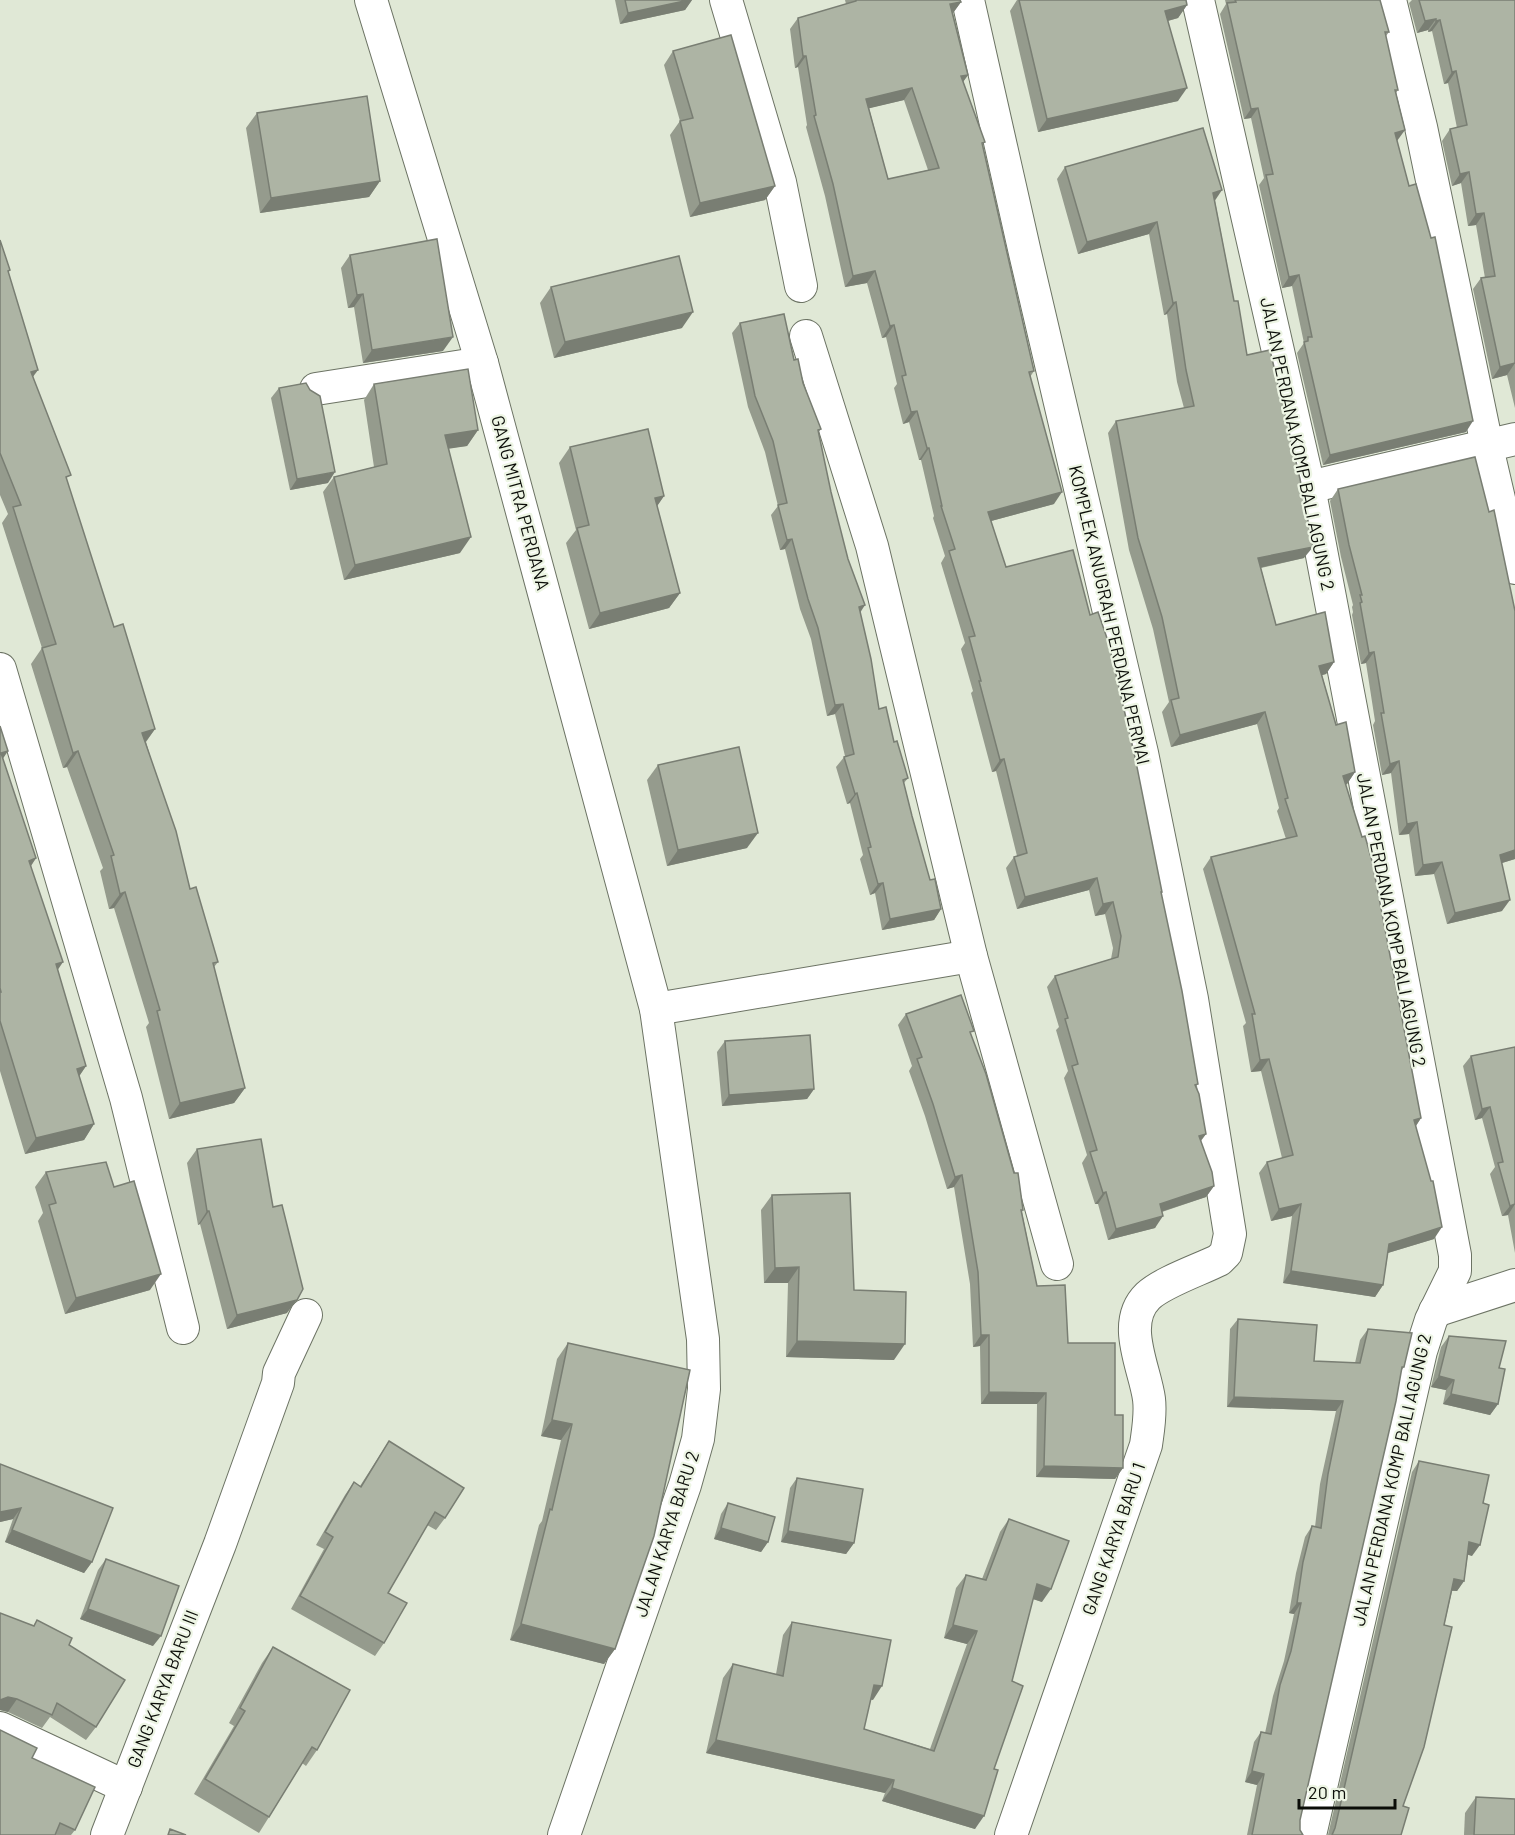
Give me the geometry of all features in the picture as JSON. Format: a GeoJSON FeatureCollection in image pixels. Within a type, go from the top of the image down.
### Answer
{"type":"FeatureCollection","features":[{"type":"Feature","properties":{"kind":"street","name":"GANG MITRA PERDANA"},"geometry":{"type":"LineString","coordinates":[[371,0],[482,363],[656,1009]]}},
{"type":"Feature","properties":{"kind":"street"},"geometry":{"type":"LineString","coordinates":[[726,0],[780,182],[801,285]]}},
{"type":"Feature","properties":{"kind":"street","name":"KOMPLEK ANUGRAH PERDANA PERMAI"},"geometry":{"type":"LineString","coordinates":[[968,0],[1027,265],[1142,753],[1192,999],[1230,1234]]}},
{"type":"Feature","properties":{"kind":"street","name":"JALAN PERDANA KOMP BALI AGUNG 2"},"geometry":{"type":"LineString","coordinates":[[1198,0],[1309,487],[1455,1255],[1455,1271],[1425,1334],[1310,1835]]}},
{"type":"Feature","properties":{"kind":"street"},"geometry":{"type":"LineString","coordinates":[[1390,0],[1501,442],[1515,568]]}},
{"type":"Feature","properties":{"kind":"street"},"geometry":{"type":"LineString","coordinates":[[806,336],[872,546],[971,956],[1057,1264]]}},
{"type":"Feature","properties":{"kind":"street"},"geometry":{"type":"LineString","coordinates":[[316,389],[482,363]]}},
{"type":"Feature","properties":{"kind":"street"},"geometry":{"type":"LineString","coordinates":[[1309,487],[1501,442]]}},
{"type":"Feature","properties":{"kind":"street"},"geometry":{"type":"LineString","coordinates":[[0,669],[126,1098],[183,1328]]}},
{"type":"Feature","properties":{"kind":"street"},"geometry":{"type":"LineString","coordinates":[[656,1009],[971,956]]}},
{"type":"Feature","properties":{"kind":"street","name":"JALAN KARYA BARU 2"},"geometry":{"type":"LineString","coordinates":[[564,1835],[685,1485],[698,1439],[704,1389],[703,1339],[656,1009]]}},
{"type":"Feature","properties":{"kind":"street","name":"GANG KARYA BARU 1"},"geometry":{"type":"LineString","coordinates":[[1011,1835],[1146,1445],[1149,1399],[1135,1327],[1139,1310],[1147,1297],[1158,1289],[1219,1260],[1226,1253],[1230,1234]]}},
{"type":"Feature","properties":{"kind":"street"},"geometry":{"type":"LineString","coordinates":[[1435,1311],[1515,1285]]}},
{"type":"Feature","properties":{"kind":"street","name":"GANG KARYA BARU III"},"geometry":{"type":"LineString","coordinates":[[107,1835],[220,1544],[278,1383],[279,1373],[306,1316]]}},
{"type":"Feature","properties":{"kind":"street"},"geometry":{"type":"LineString","coordinates":[[0,1728],[126,1787]]}},
{"type":"Feature","properties":{"kind":"building"},"geometry":{"type":"Polygon","coordinates":[[[625,0],[689,0],[628,13],[625,0]]]}},
{"type":"Feature","properties":{"kind":"building"},"geometry":{"type":"Polygon","coordinates":[[[960,0],[961,2],[950,4],[968,75],[961,76],[985,142],[982,143],[1034,371],[1029,372],[1062,492],[988,512],[1006,567],[1073,550],[1090,615],[1098,612],[1109,644],[1135,757],[1182,991],[1198,1084],[1195,1085],[1199,1094],[1206,1134],[1199,1136],[1212,1172],[1214,1186],[1160,1204],[1163,1216],[1116,1229],[1106,1192],[1103,1193],[1090,1152],[1097,1150],[1072,1066],[1078,1064],[1065,1019],[1068,1018],[1055,976],[1118,957],[1121,936],[1113,902],[1103,904],[1097,878],[1025,897],[1014,857],[1027,853],[1004,759],[1000,760],[979,681],[981,681],[969,637],[975,636],[949,551],[955,549],[941,506],[929,448],[927,448],[917,411],[911,412],[902,376],[906,375],[894,325],[890,326],[875,271],[853,276],[833,184],[814,116],[816,115],[806,56],[803,56],[798,18],[856,1],[960,0]],[[912,88],[866,99],[888,179],[939,168],[912,88]]]}},
{"type":"Feature","properties":{"kind":"building"},"geometry":{"type":"Polygon","coordinates":[[[1019,0],[1186,0],[1187,5],[1165,11],[1187,88],[1047,119],[1019,0]]]}},
{"type":"Feature","properties":{"kind":"building"},"geometry":{"type":"Polygon","coordinates":[[[1235,0],[1380,0],[1389,32],[1385,32],[1405,130],[1395,133],[1409,186],[1416,184],[1431,238],[1435,237],[1473,421],[1330,455],[1304,342],[1308,341],[1308,337],[1312,337],[1299,275],[1289,277],[1266,175],[1273,174],[1258,108],[1251,109],[1227,3],[1236,2],[1235,0]]]}},
{"type":"Feature","properties":{"kind":"building"},"geometry":{"type":"Polygon","coordinates":[[[1419,0],[1515,0],[1515,363],[1500,367],[1481,278],[1495,276],[1484,213],[1476,214],[1469,172],[1460,174],[1450,129],[1467,125],[1456,71],[1452,72],[1440,20],[1425,21],[1419,0]]]}},
{"type":"Feature","properties":{"kind":"building"},"geometry":{"type":"Polygon","coordinates":[[[731,35],[775,186],[700,203],[680,121],[693,118],[673,51],[731,35]]]}},
{"type":"Feature","properties":{"kind":"building"},"geometry":{"type":"Polygon","coordinates":[[[367,96],[380,181],[271,198],[257,113],[367,96]]]}},
{"type":"Feature","properties":{"kind":"building"},"geometry":{"type":"Polygon","coordinates":[[[1203,128],[1222,190],[1213,193],[1234,301],[1238,301],[1247,355],[1270,350],[1300,479],[1313,547],[1258,558],[1276,625],[1325,612],[1334,662],[1319,666],[1336,725],[1346,722],[1355,772],[1343,776],[1372,861],[1421,1118],[1414,1120],[1431,1181],[1433,1181],[1442,1227],[1389,1244],[1383,1285],[1291,1271],[1301,1204],[1279,1209],[1267,1162],[1293,1155],[1269,1059],[1260,1060],[1252,1014],[1255,1014],[1211,857],[1297,836],[1285,799],[1288,798],[1265,712],[1180,735],[1171,700],[1179,698],[1162,617],[1138,538],[1116,421],[1194,406],[1176,302],[1173,303],[1157,222],[1087,242],[1065,167],[1203,128]]]}},
{"type":"Feature","properties":{"kind":"building"},"geometry":{"type":"Polygon","coordinates":[[[437,239],[453,337],[372,350],[363,294],[357,295],[350,255],[437,239]]]}},
{"type":"Feature","properties":{"kind":"building"},"geometry":{"type":"Polygon","coordinates":[[[0,240],[38,370],[31,372],[71,475],[66,477],[114,627],[123,624],[155,729],[142,733],[176,831],[190,889],[196,887],[218,962],[213,963],[245,1088],[180,1103],[157,1011],[160,1010],[125,892],[120,894],[111,856],[114,855],[78,751],[73,753],[42,648],[56,644],[13,507],[21,505],[0,453],[0,240]]]}},
{"type":"Feature","properties":{"kind":"building"},"geometry":{"type":"Polygon","coordinates":[[[679,256],[693,312],[565,342],[551,287],[679,256]]]}},
{"type":"Feature","properties":{"kind":"building"},"geometry":{"type":"Polygon","coordinates":[[[784,314],[794,360],[798,359],[803,383],[821,429],[818,430],[831,492],[848,559],[865,605],[859,607],[879,709],[886,707],[894,742],[897,741],[908,778],[903,780],[912,816],[930,880],[935,879],[941,909],[890,919],[883,883],[878,884],[868,848],[871,847],[857,793],[855,794],[844,757],[854,754],[843,704],[835,705],[818,628],[792,539],[787,540],[778,505],[787,503],[773,441],[755,396],[740,323],[784,314]]]}},
{"type":"Feature","properties":{"kind":"building"},"geometry":{"type":"Polygon","coordinates":[[[468,369],[478,430],[445,435],[471,537],[355,565],[334,477],[387,464],[374,384],[468,369]]]}},
{"type":"Feature","properties":{"kind":"building"},"geometry":{"type":"Polygon","coordinates":[[[306,383],[310,390],[320,396],[335,472],[297,479],[279,388],[306,383]]]}},
{"type":"Feature","properties":{"kind":"building"},"geometry":{"type":"Polygon","coordinates":[[[648,429],[664,496],[655,498],[680,593],[600,613],[577,528],[589,525],[570,447],[648,429]]]}},
{"type":"Feature","properties":{"kind":"building"},"geometry":{"type":"Polygon","coordinates":[[[1475,457],[1489,512],[1494,510],[1515,611],[1515,850],[1500,855],[1510,900],[1455,913],[1442,862],[1423,865],[1417,822],[1407,824],[1399,761],[1390,764],[1374,652],[1369,653],[1360,603],[1362,602],[1360,595],[1362,595],[1338,489],[1475,457]]]}},
{"type":"Feature","properties":{"kind":"building"},"geometry":{"type":"Polygon","coordinates":[[[0,726],[8,751],[1,753],[36,858],[29,861],[63,962],[56,964],[86,1066],[77,1069],[94,1124],[36,1138],[0,1021],[0,726]]]}},
{"type":"Feature","properties":{"kind":"building"},"geometry":{"type":"Polygon","coordinates":[[[739,747],[758,833],[678,850],[658,765],[739,747]]]}},
{"type":"Feature","properties":{"kind":"building"},"geometry":{"type":"Polygon","coordinates":[[[961,995],[974,1031],[970,1032],[986,1074],[1014,1173],[1018,1173],[1023,1210],[1021,1210],[1037,1286],[1065,1285],[1068,1343],[1115,1343],[1115,1415],[1123,1415],[1123,1468],[1044,1466],[1046,1393],[989,1392],[989,1335],[981,1335],[978,1272],[962,1175],[955,1177],[917,1059],[922,1057],[906,1014],[961,995]]]}},
{"type":"Feature","properties":{"kind":"building"},"geometry":{"type":"Polygon","coordinates":[[[810,1035],[814,1089],[729,1095],[725,1041],[810,1035]]]}},
{"type":"Feature","properties":{"kind":"building"},"geometry":{"type":"Polygon","coordinates":[[[1515,1047],[1515,1204],[1510,1206],[1498,1163],[1503,1162],[1490,1107],[1482,1109],[1471,1056],[1515,1047]]]}},
{"type":"Feature","properties":{"kind":"building"},"geometry":{"type":"Polygon","coordinates":[[[261,1139],[273,1207],[282,1205],[303,1289],[297,1300],[237,1315],[209,1211],[207,1211],[197,1149],[261,1139]]]}},
{"type":"Feature","properties":{"kind":"building"},"geometry":{"type":"Polygon","coordinates":[[[106,1162],[114,1187],[134,1181],[161,1274],[76,1298],[49,1205],[56,1203],[46,1172],[106,1162]]]}},
{"type":"Feature","properties":{"kind":"building"},"geometry":{"type":"Polygon","coordinates":[[[850,1193],[854,1290],[906,1292],[905,1344],[797,1341],[799,1267],[775,1268],[772,1195],[850,1193]]]}},
{"type":"Feature","properties":{"kind":"building"},"geometry":{"type":"Polygon","coordinates":[[[1238,1319],[1317,1325],[1314,1361],[1360,1363],[1368,1329],[1412,1333],[1404,1367],[1402,1367],[1300,1820],[1300,1830],[1303,1835],[1252,1835],[1264,1774],[1252,1771],[1261,1732],[1271,1734],[1280,1685],[1291,1651],[1301,1603],[1297,1603],[1303,1562],[1312,1526],[1321,1528],[1328,1474],[1343,1401],[1234,1397],[1238,1319]]]}},
{"type":"Feature","properties":{"kind":"building"},"geometry":{"type":"Polygon","coordinates":[[[1449,1336],[1506,1341],[1499,1368],[1505,1369],[1498,1404],[1451,1394],[1454,1380],[1439,1376],[1449,1336]]]}},
{"type":"Feature","properties":{"kind":"building"},"geometry":{"type":"Polygon","coordinates":[[[568,1343],[690,1370],[654,1536],[615,1649],[521,1624],[550,1509],[552,1510],[572,1424],[552,1420],[568,1343]]]}},
{"type":"Feature","properties":{"kind":"building"},"geometry":{"type":"Polygon","coordinates":[[[389,1441],[464,1488],[445,1518],[435,1512],[388,1593],[407,1603],[384,1643],[300,1596],[333,1537],[325,1532],[354,1482],[361,1487],[389,1441]]]}},
{"type":"Feature","properties":{"kind":"building"},"geometry":{"type":"Polygon","coordinates":[[[1419,1461],[1489,1475],[1483,1503],[1489,1505],[1480,1545],[1469,1542],[1464,1581],[1454,1579],[1444,1625],[1452,1627],[1424,1747],[1403,1806],[1409,1808],[1401,1835],[1332,1835],[1335,1828],[1419,1461]]]}},
{"type":"Feature","properties":{"kind":"building"},"geometry":{"type":"Polygon","coordinates":[[[0,1464],[113,1508],[92,1562],[12,1530],[21,1508],[0,1512],[0,1464]]]}},
{"type":"Feature","properties":{"kind":"building"},"geometry":{"type":"Polygon","coordinates":[[[797,1478],[863,1489],[854,1543],[788,1531],[797,1478]]]}},
{"type":"Feature","properties":{"kind":"building"},"geometry":{"type":"Polygon","coordinates":[[[728,1503],[775,1517],[768,1542],[721,1528],[728,1503]]]}},
{"type":"Feature","properties":{"kind":"building"},"geometry":{"type":"Polygon","coordinates":[[[1009,1519],[1069,1541],[1051,1589],[1037,1584],[1012,1681],[1023,1686],[994,1769],[998,1770],[984,1816],[892,1788],[894,1780],[716,1740],[733,1664],[783,1676],[792,1622],[891,1640],[882,1686],[874,1685],[864,1729],[934,1751],[977,1631],[953,1625],[966,1575],[986,1580],[1009,1519]]]}},
{"type":"Feature","properties":{"kind":"building"},"geometry":{"type":"Polygon","coordinates":[[[106,1559],[179,1586],[161,1636],[88,1609],[106,1559]]]}},
{"type":"Feature","properties":{"kind":"building"},"geometry":{"type":"Polygon","coordinates":[[[0,1613],[34,1626],[37,1620],[72,1638],[69,1645],[125,1680],[96,1727],[57,1703],[52,1715],[17,1699],[8,1697],[0,1700],[0,1613]]]}},
{"type":"Feature","properties":{"kind":"building"},"geometry":{"type":"Polygon","coordinates":[[[273,1647],[350,1690],[317,1750],[312,1747],[269,1817],[205,1779],[245,1711],[240,1708],[273,1647]]]}},
{"type":"Feature","properties":{"kind":"building"},"geometry":{"type":"Polygon","coordinates":[[[0,1730],[37,1748],[32,1758],[95,1787],[75,1830],[60,1823],[55,1835],[0,1835],[0,1730]]]}},
{"type":"Feature","properties":{"kind":"building"},"geometry":{"type":"Polygon","coordinates":[[[1476,1797],[1515,1799],[1515,1835],[1474,1835],[1476,1797]]]}},
{"type":"Feature","properties":{"kind":"building"},"geometry":{"type":"Polygon","coordinates":[[[170,1829],[186,1835],[168,1835],[170,1829]]]}}]}
